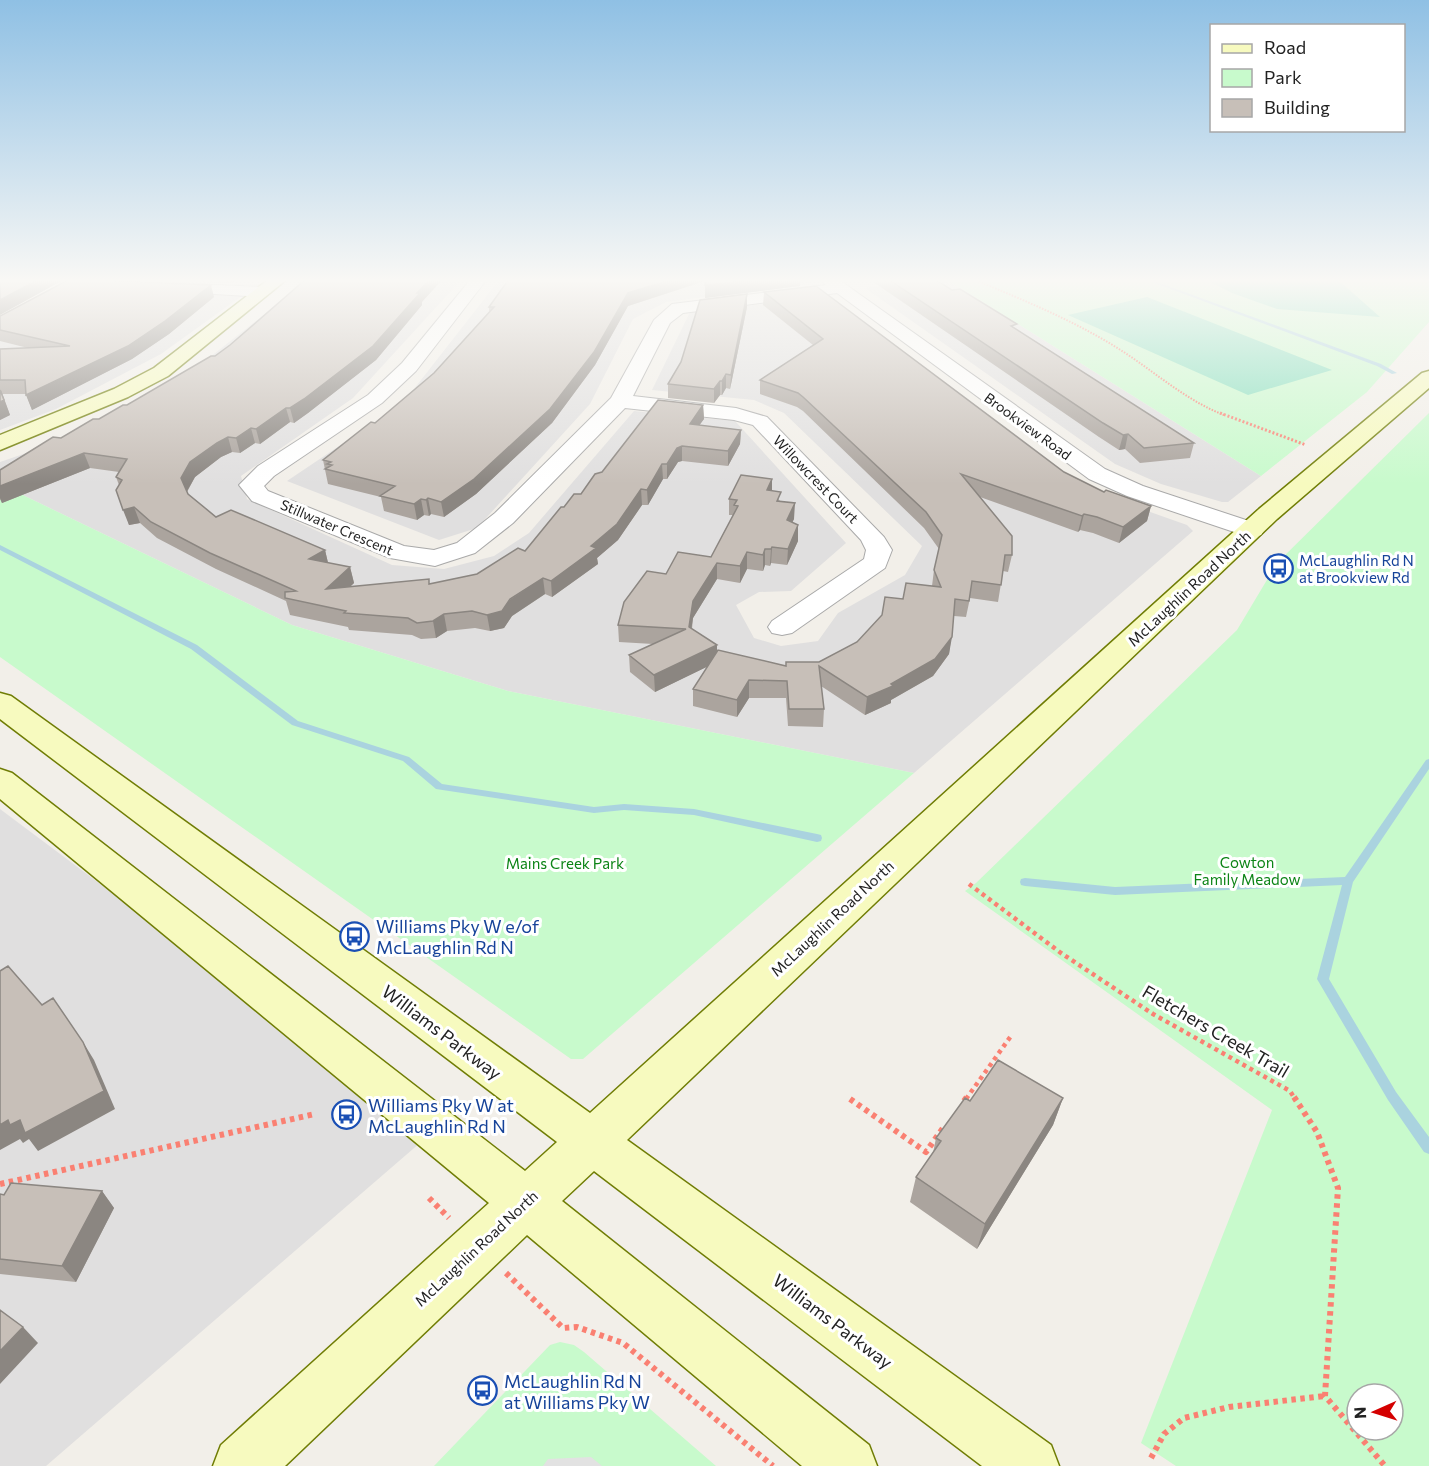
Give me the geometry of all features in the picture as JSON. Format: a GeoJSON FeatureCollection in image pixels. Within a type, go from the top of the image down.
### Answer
{"type":"FeatureCollection","features":[{"type":"Feature","properties":{"kind":"main road"},"geometry":{"type":"LineString","coordinates":[[0,443],[121,393],[161,372],[192,347]]}},
{"type":"Feature","properties":{"kind":"main road","name":"McLaughlin Road North"},"geometry":{"type":"LineString","coordinates":[[242,1466],[1252,530],[1409,397],[1429,377]]}},
{"type":"Feature","properties":{"kind":"main road","name":"Williams Parkway"},"geometry":{"type":"LineString","coordinates":[[0,703],[1030,1466]]}},
{"type":"Feature","properties":{"kind":"main road"},"geometry":{"type":"LineString","coordinates":[[0,781],[848,1466]]}},
{"type":"Feature","properties":{"kind":"street","name":"Stillwater Crescent"},"geometry":{"type":"LineString","coordinates":[[425,347],[410,367],[375,399],[266,471],[251,485],[260,496],[399,553],[435,558],[466,548],[504,518],[620,401],[648,347]]}},
{"type":"Feature","properties":{"kind":"street","name":"Brookview Road"},"geometry":{"type":"LineString","coordinates":[[923,347],[1097,474],[1128,488],[1252,530]]}},
{"type":"Feature","properties":{"kind":"street","name":"Willowcrest Court"},"geometry":{"type":"LineString","coordinates":[[620,401],[736,414],[760,421],[872,537],[879,550],[876,563],[782,627]]}},
{"type":"Feature","properties":{"kind":"path"},"geometry":{"type":"LineString","coordinates":[[1115,347],[1194,401],[1214,411],[1306,445]]}},
{"type":"Feature","properties":{"kind":"path","name":"Fletchers Creek Trail"},"geometry":{"type":"LineString","coordinates":[[969,884],[1061,953],[1153,1014],[1290,1091],[1317,1132],[1338,1188],[1325,1396]]}},
{"type":"Feature","properties":{"kind":"path"},"geometry":{"type":"LineString","coordinates":[[958,1107],[1011,1036]]}},
{"type":"Feature","properties":{"kind":"path"},"geometry":{"type":"LineString","coordinates":[[850,1099],[926,1152],[945,1125]]}},
{"type":"Feature","properties":{"kind":"path"},"geometry":{"type":"LineString","coordinates":[[0,1184],[315,1114]]}},
{"type":"Feature","properties":{"kind":"path"},"geometry":{"type":"LineString","coordinates":[[563,1328],[577,1327],[623,1343],[773,1466]]}},
{"type":"Feature","properties":{"kind":"path"},"geometry":{"type":"LineString","coordinates":[[1152,1458],[1164,1434],[1184,1418],[1228,1407],[1325,1396],[1385,1466]]}},
{"type":"Feature","properties":{"kind":"shaded area"},"geometry":{"type":"Polygon","coordinates":[[[0,347],[170,347],[56,409],[0,430],[0,347]]]}},
{"type":"Feature","properties":{"kind":"shaded area"},"geometry":{"type":"Polygon","coordinates":[[[222,347],[399,347],[353,398],[241,476],[247,499],[392,565],[444,569],[494,556],[529,533],[634,411],[735,421],[846,543],[791,591],[759,592],[736,605],[754,638],[781,646],[818,641],[838,613],[905,575],[922,546],[784,413],[754,400],[652,390],[673,347],[896,347],[1060,472],[1105,496],[1187,525],[1193,531],[914,773],[508,691],[292,625],[0,484],[0,462],[85,433],[162,395],[222,347]]]}},
{"type":"Feature","properties":{"kind":"shaded area"},"geometry":{"type":"Polygon","coordinates":[[[446,347],[619,347],[590,404],[477,528],[439,540],[287,481],[403,403],[446,347]]]}},
{"type":"Feature","properties":{"kind":"shaded area"},"geometry":{"type":"Polygon","coordinates":[[[949,347],[1055,347],[1261,476],[1228,502],[1222,502],[1161,484],[1115,464],[949,347]]]}},
{"type":"Feature","properties":{"kind":"shaded area"},"geometry":{"type":"Polygon","coordinates":[[[0,809],[171,937],[428,1136],[46,1466],[0,1466],[0,809]]]}},
{"type":"Feature","properties":{"kind":"shaded area"},"geometry":{"type":"Polygon","coordinates":[[[591,1457],[602,1466],[543,1466],[548,1459],[591,1457]]]}},
{"type":"Feature","properties":{"kind":"green space"},"geometry":{"type":"Polygon","coordinates":[[[1055,347],[1406,347],[1367,392],[1261,476],[1055,347]]]}},
{"type":"Feature","properties":{"kind":"green space"},"geometry":{"type":"Polygon","coordinates":[[[1141,347],[1275,347],[1332,370],[1248,395],[1141,347]]]}},
{"type":"Feature","properties":{"kind":"green space","name":"Cowton Family Meadow"},"geometry":{"type":"Polygon","coordinates":[[[1429,413],[1429,1466],[1176,1466],[1141,1443],[1272,1110],[965,891],[976,883],[1237,630],[1277,563],[1429,413]]]}},
{"type":"Feature","properties":{"kind":"green space","name":"Mains Creek Park"},"geometry":{"type":"Polygon","coordinates":[[[0,484],[292,625],[508,691],[914,773],[583,1059],[571,1059],[0,657],[0,484]]]}},
{"type":"Feature","properties":{"kind":"green space"},"geometry":{"type":"Polygon","coordinates":[[[560,1342],[574,1345],[584,1352],[716,1466],[434,1466],[550,1345],[560,1342]]]}},
{"type":"Feature","properties":{"kind":"building"},"geometry":{"type":"Polygon","coordinates":[[[125,347],[26,395],[25,380],[0,380],[0,349],[125,347]]]}},
{"type":"Feature","properties":{"kind":"building"},"geometry":{"type":"Polygon","coordinates":[[[227,347],[371,347],[290,408],[286,408],[256,429],[251,428],[236,438],[228,437],[217,443],[190,462],[181,478],[188,494],[216,517],[231,510],[325,550],[309,559],[350,567],[326,589],[429,579],[429,584],[477,574],[518,548],[525,551],[561,507],[564,507],[574,494],[581,494],[595,474],[602,472],[658,400],[703,405],[690,424],[741,430],[728,451],[682,446],[677,448],[667,464],[662,464],[647,490],[641,489],[617,524],[591,546],[596,548],[551,581],[543,578],[510,599],[502,611],[487,615],[472,611],[444,614],[433,621],[417,623],[408,618],[344,613],[346,611],[285,598],[285,592],[296,591],[210,553],[151,522],[134,507],[123,510],[116,490],[122,480],[116,477],[127,459],[84,453],[0,486],[0,470],[53,437],[61,438],[93,419],[99,419],[127,405],[211,356],[215,356],[227,347]]]}},
{"type":"Feature","properties":{"kind":"building"},"geometry":{"type":"Polygon","coordinates":[[[457,347],[597,347],[550,409],[474,479],[441,502],[428,498],[421,499],[414,504],[380,496],[395,486],[325,469],[332,465],[327,464],[331,462],[323,460],[371,422],[375,423],[434,373],[457,347]]]}},
{"type":"Feature","properties":{"kind":"building"},"geometry":{"type":"Polygon","coordinates":[[[685,347],[736,347],[731,375],[726,374],[714,389],[668,384],[681,362],[685,347]]]}},
{"type":"Feature","properties":{"kind":"building"},"geometry":{"type":"Polygon","coordinates":[[[810,347],[898,347],[1064,472],[1104,492],[1106,490],[1151,506],[1123,527],[1097,517],[1084,514],[1082,516],[961,474],[1012,536],[1012,555],[1005,555],[1001,585],[972,581],[969,601],[955,599],[952,637],[935,659],[891,684],[893,686],[867,697],[819,666],[824,709],[789,709],[787,681],[749,680],[737,700],[693,689],[718,650],[786,666],[786,662],[819,662],[857,642],[882,615],[885,597],[903,599],[906,583],[941,587],[934,570],[942,535],[926,512],[798,393],[760,380],[810,347]]]}},
{"type":"Feature","properties":{"kind":"building"},"geometry":{"type":"Polygon","coordinates":[[[990,347],[1044,347],[1194,443],[1144,448],[1128,434],[1123,435],[990,347]]]}},
{"type":"Feature","properties":{"kind":"building"},"geometry":{"type":"Polygon","coordinates":[[[0,390],[4,400],[0,402],[0,390]]]}},
{"type":"Feature","properties":{"kind":"building"},"geometry":{"type":"Polygon","coordinates":[[[741,475],[772,479],[767,490],[781,492],[777,501],[795,503],[787,520],[798,525],[788,549],[772,547],[765,549],[763,555],[747,552],[740,566],[717,563],[693,601],[689,627],[717,645],[654,675],[629,655],[686,629],[618,625],[624,602],[647,571],[666,574],[678,552],[711,557],[738,506],[734,505],[737,500],[729,499],[741,475]]]}},
{"type":"Feature","properties":{"kind":"building"},"geometry":{"type":"Polygon","coordinates":[[[8,966],[42,1005],[53,998],[83,1042],[104,1091],[25,1133],[20,1120],[10,1125],[8,1120],[0,1125],[0,971],[8,966]]]}},
{"type":"Feature","properties":{"kind":"building"},"geometry":{"type":"Polygon","coordinates":[[[998,1060],[1063,1098],[985,1224],[916,1177],[941,1141],[936,1138],[965,1098],[970,1101],[998,1060]]]}},
{"type":"Feature","properties":{"kind":"building"},"geometry":{"type":"Polygon","coordinates":[[[11,1183],[102,1191],[62,1266],[0,1259],[0,1194],[4,1195],[11,1183]]]}},
{"type":"Feature","properties":{"kind":"building"},"geometry":{"type":"Polygon","coordinates":[[[0,1310],[23,1327],[0,1351],[0,1310]]]}},
{"type":"Feature","properties":{"kind":"waterway"},"geometry":{"type":"LineString","coordinates":[[1331,347],[1394,373]]}},
{"type":"Feature","properties":{"kind":"waterway"},"geometry":{"type":"LineString","coordinates":[[0,547],[194,647],[295,723],[406,759],[439,787],[594,810],[624,807],[694,812],[817,838]]}},
{"type":"Feature","properties":{"kind":"waterway"},"geometry":{"type":"LineString","coordinates":[[1348,881],[1429,762]]}},
{"type":"Feature","properties":{"kind":"waterway"},"geometry":{"type":"LineString","coordinates":[[1025,882],[1115,891],[1348,881]]}},
{"type":"Feature","properties":{"kind":"waterway"},"geometry":{"type":"LineString","coordinates":[[1348,881],[1323,979],[1392,1096],[1429,1148]]}},
{"type":"Feature","properties":{"kind":"place","name":"McLaughlin Rd N at Brookview Rd"},"geometry":{"type":"Point","coordinates":[1278,569]}},
{"type":"Feature","properties":{"kind":"place","name":"Williams Pky W e/of McLaughlin Rd N"},"geometry":{"type":"Point","coordinates":[355,936]}},
{"type":"Feature","properties":{"kind":"place","name":"Williams Pky W at McLaughlin Rd N"},"geometry":{"type":"Point","coordinates":[347,1115]}},
{"type":"Feature","properties":{"kind":"place","name":"McLaughlin Rd N at Williams Pky W"},"geometry":{"type":"Point","coordinates":[483,1391]}}]}
